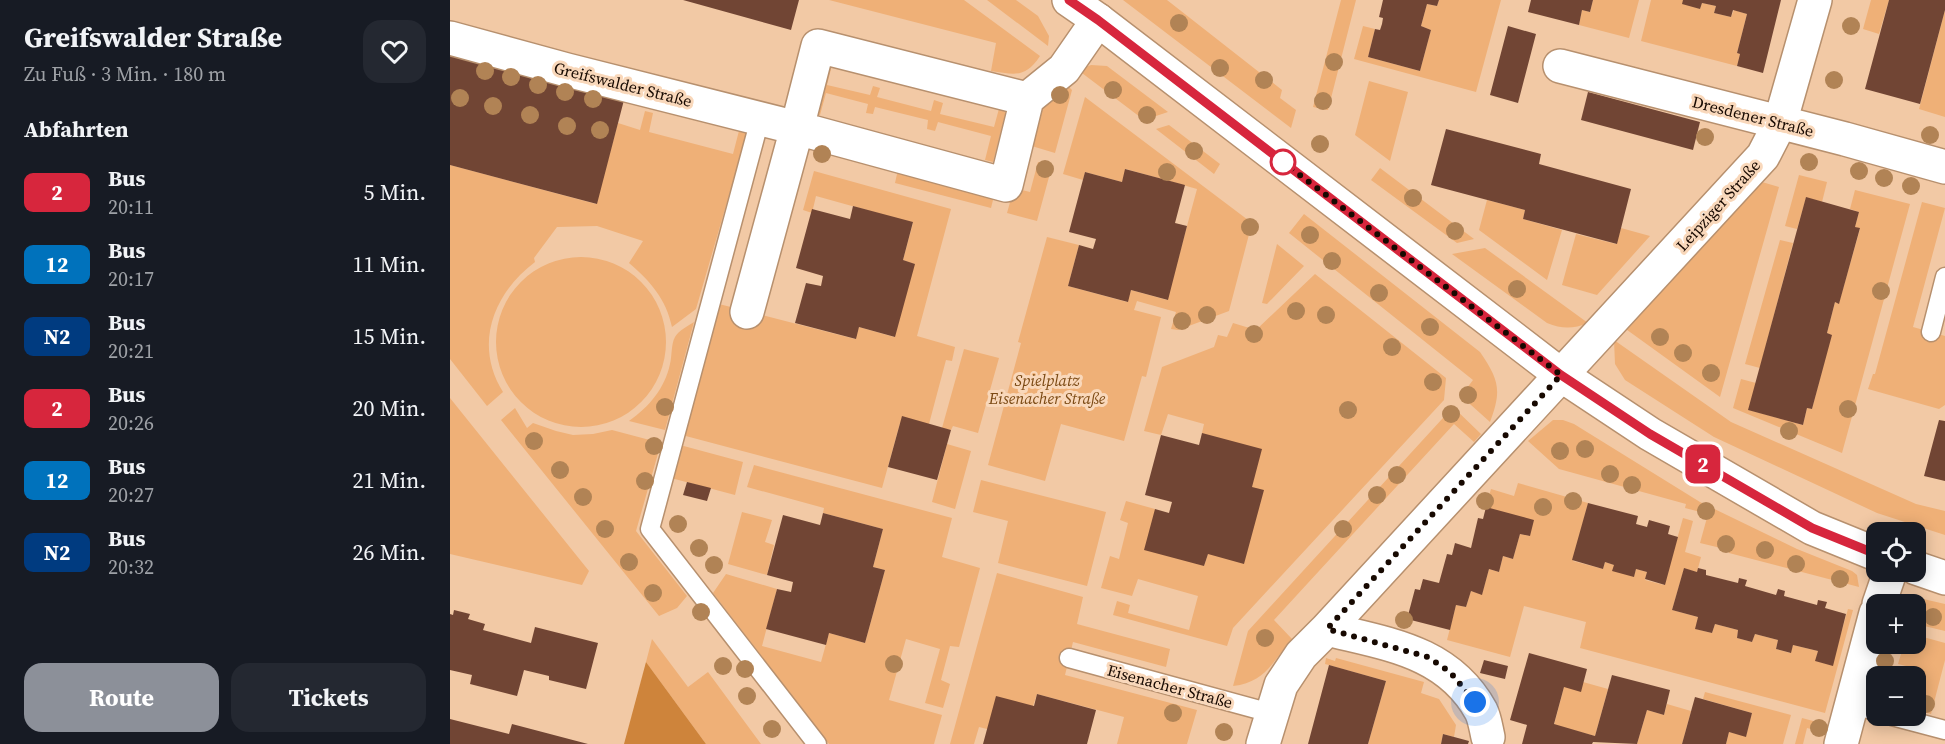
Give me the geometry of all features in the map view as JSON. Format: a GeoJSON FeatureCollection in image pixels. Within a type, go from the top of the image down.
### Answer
{"type":"FeatureCollection","features":[{"type":"Feature","properties":{"kind":"street"},"geometry":{"type":"LineString","coordinates":[[1069,0],[1561,375],[1650,434],[1812,528],[1866,550]]}},
{"type":"Feature","properties":{"kind":"street","name":"Leipziger Straße"},"geometry":{"type":"LineString","coordinates":[[1561,375],[1757,164],[1780,123],[1815,0]]}},
{"type":"Feature","properties":{"kind":"street"},"geometry":{"type":"LineString","coordinates":[[747,312],[818,46],[1027,99],[1064,69],[1098,20]]}},
{"type":"Feature","properties":{"kind":"street","name":"Greifswalder Straße"},"geometry":{"type":"LineString","coordinates":[[450,38],[1006,185],[1027,99]]}},
{"type":"Feature","properties":{"kind":"street","name":"Dresdener Straße"},"geometry":{"type":"LineString","coordinates":[[1560,66],[1945,166]]}},
{"type":"Feature","properties":{"kind":"street"},"geometry":{"type":"LineString","coordinates":[[1263,744],[1281,685],[1301,655],[1561,375]]}},
{"type":"Feature","properties":{"kind":"street"},"geometry":{"type":"LineString","coordinates":[[1926,571],[1945,578]]}},
{"type":"Feature","properties":{"kind":"street"},"geometry":{"type":"LineString","coordinates":[[1327,629],[1428,657],[1450,672],[1468,691],[1482,713],[1488,737]]}},
{"type":"Feature","properties":{"kind":"street"},"geometry":{"type":"LineString","coordinates":[[1841,744],[1864,708],[1871,654]]}},
{"type":"Feature","properties":{"kind":"lane"},"geometry":{"type":"LineString","coordinates":[[760,119],[650,529],[817,744]]}},
{"type":"Feature","properties":{"kind":"lane"},"geometry":{"type":"LineString","coordinates":[[1931,332],[1945,277]]}},
{"type":"Feature","properties":{"kind":"lane","name":"Eisenacher Straße"},"geometry":{"type":"LineString","coordinates":[[1069,658],[1271,713]]}},
{"type":"Feature","properties":{"kind":"lane"},"geometry":{"type":"LineString","coordinates":[[1926,725],[1945,730]]}},
{"type":"Feature","properties":{"kind":"green space"},"geometry":{"type":"Polygon","coordinates":[[[829,0],[964,0],[1040,56],[1024,72],[1013,74],[991,71],[996,43],[829,0]]]}},
{"type":"Feature","properties":{"kind":"green space"},"geometry":{"type":"Polygon","coordinates":[[[987,0],[1016,0],[1038,16],[1049,36],[1048,46],[987,0]]]}},
{"type":"Feature","properties":{"kind":"green space"},"geometry":{"type":"Polygon","coordinates":[[[1123,0],[1167,0],[1282,90],[1280,98],[1296,110],[1291,128],[1123,0]]]}},
{"type":"Feature","properties":{"kind":"green space"},"geometry":{"type":"Polygon","coordinates":[[[1341,0],[1356,0],[1328,110],[1313,107],[1341,0]]]}},
{"type":"Feature","properties":{"kind":"green space"},"geometry":{"type":"Polygon","coordinates":[[[1439,0],[1501,0],[1476,92],[1354,59],[1363,26],[1375,29],[1368,57],[1420,71],[1431,30],[1421,26],[1427,4],[1437,6],[1439,0]]]}},
{"type":"Feature","properties":{"kind":"green space"},"geometry":{"type":"Polygon","coordinates":[[[1593,0],[1639,0],[1629,38],[1579,25],[1582,10],[1590,12],[1593,0]]]}},
{"type":"Feature","properties":{"kind":"green space"},"geometry":{"type":"Polygon","coordinates":[[[1651,0],[1683,0],[1700,9],[1702,3],[1716,6],[1714,13],[1731,17],[1734,10],[1747,14],[1737,53],[1740,54],[1737,66],[1641,41],[1651,0]]]}},
{"type":"Feature","properties":{"kind":"green space"},"geometry":{"type":"Polygon","coordinates":[[[1871,0],[1889,0],[1879,34],[1863,29],[1871,0]]]}},
{"type":"Feature","properties":{"kind":"green space"},"geometry":{"type":"Polygon","coordinates":[[[1945,10],[1945,117],[1919,109],[1945,10]]]}},
{"type":"Feature","properties":{"kind":"green space"},"geometry":{"type":"Polygon","coordinates":[[[826,63],[832,65],[827,85],[870,95],[873,86],[880,88],[877,97],[931,111],[934,100],[943,103],[940,114],[994,127],[1000,105],[1007,107],[993,162],[985,160],[991,136],[938,122],[935,131],[927,129],[928,120],[875,107],[873,114],[866,113],[868,104],[826,93],[820,115],[813,114],[826,63]]]}},
{"type":"Feature","properties":{"kind":"green space"},"geometry":{"type":"Polygon","coordinates":[[[1091,65],[1107,66],[1168,112],[1144,120],[1078,70],[1091,65]]]}},
{"type":"Feature","properties":{"kind":"green space"},"geometry":{"type":"Polygon","coordinates":[[[1062,80],[1072,90],[1055,153],[1025,144],[1035,103],[1062,80]]]}},
{"type":"Feature","properties":{"kind":"green space"},"geometry":{"type":"Polygon","coordinates":[[[1369,81],[1408,92],[1390,161],[1355,135],[1369,81]]]}},
{"type":"Feature","properties":{"kind":"green space","name":"Spielplatz Eisenacher Straße"},"geometry":{"type":"Polygon","coordinates":[[[1085,97],[1252,223],[1229,311],[1178,330],[1171,329],[1176,312],[1137,301],[1134,310],[1161,317],[1146,377],[1142,376],[1124,441],[1061,424],[1045,481],[988,465],[1047,237],[1079,245],[1068,286],[1127,302],[1131,290],[1167,300],[1197,189],[1126,169],[1122,182],[1085,172],[1083,180],[1063,174],[1085,97]]]}},
{"type":"Feature","properties":{"kind":"green space"},"geometry":{"type":"Polygon","coordinates":[[[645,111],[653,113],[649,132],[733,154],[741,123],[749,126],[696,309],[672,327],[662,299],[629,263],[643,241],[597,226],[557,227],[534,258],[535,262],[508,289],[492,321],[489,338],[490,356],[494,374],[503,392],[487,406],[450,359],[450,165],[596,204],[618,123],[640,130],[645,111]]]}},
{"type":"Feature","properties":{"kind":"green space"},"geometry":{"type":"Polygon","coordinates":[[[1169,125],[1220,164],[1214,174],[1156,129],[1169,125]]]}},
{"type":"Feature","properties":{"kind":"green space"},"geometry":{"type":"Polygon","coordinates":[[[1038,162],[1052,166],[1037,221],[1007,213],[1014,188],[1030,192],[1038,162]]]}},
{"type":"Feature","properties":{"kind":"green space"},"geometry":{"type":"Polygon","coordinates":[[[899,165],[995,192],[991,208],[895,183],[899,165]]]}},
{"type":"Feature","properties":{"kind":"green space"},"geometry":{"type":"Polygon","coordinates":[[[1380,168],[1474,239],[1457,243],[1371,180],[1380,168]]]}},
{"type":"Feature","properties":{"kind":"green space"},"geometry":{"type":"Polygon","coordinates":[[[814,171],[951,209],[917,336],[955,347],[952,361],[946,360],[929,424],[900,423],[882,488],[682,435],[719,304],[855,339],[859,327],[894,337],[914,264],[903,260],[913,223],[816,196],[812,213],[803,210],[814,171]]]}},
{"type":"Feature","properties":{"kind":"green space"},"geometry":{"type":"Polygon","coordinates":[[[1799,175],[1827,182],[1822,202],[1806,198],[1797,229],[1785,226],[1799,175]]]}},
{"type":"Feature","properties":{"kind":"green space"},"geometry":{"type":"Polygon","coordinates":[[[1762,182],[1779,187],[1720,397],[1623,327],[1762,182]]]}},
{"type":"Feature","properties":{"kind":"green space"},"geometry":{"type":"Polygon","coordinates":[[[1855,190],[1910,204],[1842,453],[1733,408],[1741,379],[1756,383],[1749,410],[1803,425],[1807,408],[1812,409],[1831,335],[1827,333],[1835,302],[1839,303],[1860,229],[1855,227],[1859,212],[1850,209],[1855,190]]]}},
{"type":"Feature","properties":{"kind":"green space"},"geometry":{"type":"Polygon","coordinates":[[[1487,200],[1525,210],[1523,219],[1562,230],[1547,280],[1479,230],[1487,200]]]}},
{"type":"Feature","properties":{"kind":"green space"},"geometry":{"type":"Polygon","coordinates":[[[1922,202],[1945,208],[1913,327],[1945,336],[1945,405],[1939,409],[1868,389],[1873,374],[1875,374],[1922,202]]]}},
{"type":"Feature","properties":{"kind":"green space"},"geometry":{"type":"Polygon","coordinates":[[[1304,214],[1480,352],[1497,386],[1496,401],[1490,422],[1461,396],[1473,380],[1289,233],[1304,214]]]}},
{"type":"Feature","properties":{"kind":"green space"},"geometry":{"type":"Polygon","coordinates":[[[1621,228],[1650,236],[1597,295],[1562,285],[1576,234],[1616,244],[1621,228]]]}},
{"type":"Feature","properties":{"kind":"green space"},"geometry":{"type":"Polygon","coordinates":[[[1780,240],[1793,243],[1760,368],[1745,364],[1780,240]]]}},
{"type":"Feature","properties":{"kind":"green space"},"geometry":{"type":"Polygon","coordinates":[[[1277,244],[1304,266],[1267,304],[1262,303],[1277,244]]]}},
{"type":"Feature","properties":{"kind":"green space"},"geometry":{"type":"Polygon","coordinates":[[[1485,248],[1588,323],[1567,328],[1547,323],[1452,254],[1485,248]]]}},
{"type":"Feature","properties":{"kind":"green space"},"geometry":{"type":"Polygon","coordinates":[[[581,257],[614,264],[628,271],[641,282],[652,295],[659,309],[666,342],[659,375],[652,389],[641,402],[628,413],[614,420],[581,427],[548,420],[534,413],[521,402],[510,389],[503,375],[496,342],[503,309],[510,295],[521,282],[534,271],[548,264],[581,257]]]}},
{"type":"Feature","properties":{"kind":"green space"},"geometry":{"type":"Polygon","coordinates":[[[1315,274],[1446,378],[1444,400],[1233,628],[1227,646],[1113,615],[1117,601],[1130,605],[1128,613],[1189,630],[1198,596],[1138,579],[1132,596],[1101,588],[1110,556],[1119,559],[1128,523],[1120,520],[1126,501],[1155,509],[1204,566],[1208,554],[1252,487],[1202,433],[1204,424],[1168,414],[1161,435],[1144,431],[1162,367],[1214,347],[1218,335],[1227,337],[1233,323],[1256,330],[1315,274]]]}},
{"type":"Feature","properties":{"kind":"green space"},"geometry":{"type":"Polygon","coordinates":[[[694,322],[665,430],[629,421],[643,410],[660,389],[668,373],[675,337],[694,322]]]}},
{"type":"Feature","properties":{"kind":"green space"},"geometry":{"type":"Polygon","coordinates":[[[1614,340],[1731,422],[1916,504],[1945,511],[1945,535],[1926,529],[1926,522],[1905,522],[1877,513],[1714,437],[1625,380],[1615,364],[1614,340]]]}},
{"type":"Feature","properties":{"kind":"green space"},"geometry":{"type":"Polygon","coordinates":[[[964,349],[999,358],[978,433],[953,426],[951,430],[942,428],[964,349]]]}},
{"type":"Feature","properties":{"kind":"green space"},"geometry":{"type":"Polygon","coordinates":[[[450,398],[589,571],[582,585],[450,554],[450,398]]]}},
{"type":"Feature","properties":{"kind":"green space"},"geometry":{"type":"Polygon","coordinates":[[[1453,407],[1481,434],[1474,442],[1454,424],[1274,620],[1292,639],[1273,663],[1253,680],[1233,686],[1248,631],[1453,407]]]}},
{"type":"Feature","properties":{"kind":"green space"},"geometry":{"type":"Polygon","coordinates":[[[515,408],[527,428],[533,423],[573,435],[612,430],[661,443],[636,531],[687,596],[677,608],[659,616],[501,420],[515,408]]]}},
{"type":"Feature","properties":{"kind":"green space"},"geometry":{"type":"Polygon","coordinates":[[[1553,420],[1563,420],[1574,424],[1700,502],[1797,549],[1852,571],[1857,575],[1859,587],[1729,553],[1729,550],[1700,543],[1708,514],[1685,508],[1686,504],[1559,469],[1528,441],[1553,420]]]}},
{"type":"Feature","properties":{"kind":"green space"},"geometry":{"type":"Polygon","coordinates":[[[947,444],[971,451],[955,509],[932,502],[947,444]]]}},
{"type":"Feature","properties":{"kind":"green space"},"geometry":{"type":"Polygon","coordinates":[[[680,445],[743,462],[735,495],[671,478],[680,445]]]}},
{"type":"Feature","properties":{"kind":"green space"},"geometry":{"type":"Polygon","coordinates":[[[754,465],[952,518],[942,557],[980,568],[959,647],[950,646],[941,680],[950,684],[943,708],[925,703],[940,649],[906,639],[889,700],[942,715],[934,744],[829,744],[713,593],[726,574],[777,589],[762,646],[821,662],[829,633],[865,643],[885,570],[873,567],[883,529],[823,513],[824,508],[747,487],[754,465]]]}},
{"type":"Feature","properties":{"kind":"green space"},"geometry":{"type":"Polygon","coordinates":[[[981,480],[1106,512],[1087,586],[998,563],[1008,521],[973,512],[981,480]]]}},
{"type":"Feature","properties":{"kind":"green space"},"geometry":{"type":"Polygon","coordinates":[[[1518,483],[1588,503],[1573,561],[1603,569],[1605,562],[1634,576],[1636,569],[1647,572],[1645,580],[1664,585],[1683,518],[1693,521],[1685,552],[1701,557],[1697,572],[1684,569],[1672,610],[1698,617],[1696,629],[1712,633],[1715,624],[1738,630],[1737,638],[1752,642],[1755,634],[1778,640],[1776,649],[1790,653],[1793,645],[1818,651],[1816,661],[1832,665],[1848,609],[1853,610],[1825,713],[1580,648],[1586,622],[1524,606],[1510,657],[1447,640],[1456,605],[1466,607],[1471,591],[1482,594],[1489,569],[1499,572],[1503,556],[1513,559],[1520,534],[1530,536],[1486,507],[1491,489],[1514,496],[1518,483]]]}},
{"type":"Feature","properties":{"kind":"green space"},"geometry":{"type":"Polygon","coordinates":[[[742,512],[772,520],[765,542],[774,545],[767,575],[728,564],[742,512]]]}},
{"type":"Feature","properties":{"kind":"green space"},"geometry":{"type":"Polygon","coordinates":[[[997,573],[1083,597],[1077,624],[1170,649],[1166,667],[1073,642],[1065,675],[1197,710],[1187,744],[1117,744],[1124,717],[1037,694],[1033,706],[987,729],[979,727],[974,744],[950,744],[997,573]]]}},
{"type":"Feature","properties":{"kind":"green space"},"geometry":{"type":"Polygon","coordinates":[[[1926,600],[1945,604],[1945,631],[1926,626],[1926,600]]]}},
{"type":"Feature","properties":{"kind":"green space"},"geometry":{"type":"Polygon","coordinates":[[[1926,638],[1945,643],[1945,660],[1931,714],[1926,713],[1926,666],[1898,664],[1901,654],[1926,654],[1926,638]]]}},
{"type":"Feature","properties":{"kind":"green space"},"geometry":{"type":"Polygon","coordinates":[[[652,639],[688,687],[708,672],[761,744],[706,744],[646,662],[652,639]]]}},
{"type":"Feature","properties":{"kind":"green space"},"geometry":{"type":"Polygon","coordinates":[[[1326,658],[1335,661],[1336,658],[1424,682],[1421,693],[1439,699],[1456,725],[1454,737],[1443,734],[1441,744],[1368,744],[1386,681],[1325,664],[1326,658]]]}},
{"type":"Feature","properties":{"kind":"green space"},"geometry":{"type":"Polygon","coordinates":[[[1583,682],[1608,689],[1595,736],[1554,725],[1564,687],[1583,682]]]}},
{"type":"Feature","properties":{"kind":"green space"},"geometry":{"type":"Polygon","coordinates":[[[1705,692],[1791,715],[1783,744],[1726,744],[1729,732],[1746,736],[1752,713],[1703,699],[1705,692]]]}},
{"type":"Feature","properties":{"kind":"green space"},"geometry":{"type":"Polygon","coordinates":[[[1667,704],[1691,711],[1682,744],[1637,744],[1647,710],[1664,715],[1667,704]]]}},
{"type":"Feature","properties":{"kind":"green space"},"geometry":{"type":"Polygon","coordinates":[[[1802,718],[1832,726],[1830,734],[1807,728],[1803,744],[1795,744],[1802,718]]]}},
{"type":"Feature","properties":{"kind":"shaded area"},"geometry":{"type":"Polygon","coordinates":[[[646,662],[706,744],[624,744],[646,662]]]}},
{"type":"Feature","properties":{"kind":"building"},"geometry":{"type":"Polygon","coordinates":[[[683,0],[799,0],[791,30],[683,0]]]}},
{"type":"Feature","properties":{"kind":"building"},"geometry":{"type":"Polygon","coordinates":[[[1383,0],[1439,0],[1437,6],[1427,4],[1421,26],[1431,30],[1420,71],[1368,57],[1375,29],[1380,30],[1382,24],[1383,18],[1379,17],[1383,0]]]}},
{"type":"Feature","properties":{"kind":"building"},"geometry":{"type":"Polygon","coordinates":[[[1531,0],[1593,0],[1590,12],[1582,10],[1579,25],[1528,12],[1531,0]]]}},
{"type":"Feature","properties":{"kind":"building"},"geometry":{"type":"Polygon","coordinates":[[[1683,0],[1781,0],[1763,73],[1737,66],[1740,54],[1737,53],[1747,14],[1733,10],[1731,17],[1714,13],[1716,6],[1702,3],[1700,9],[1682,4],[1683,0]]]}},
{"type":"Feature","properties":{"kind":"building"},"geometry":{"type":"Polygon","coordinates":[[[1889,0],[1945,0],[1945,10],[1920,104],[1865,89],[1889,0]]]}},
{"type":"Feature","properties":{"kind":"building"},"geometry":{"type":"Polygon","coordinates":[[[1508,26],[1536,34],[1518,103],[1490,95],[1508,26]]]}},
{"type":"Feature","properties":{"kind":"building"},"geometry":{"type":"Polygon","coordinates":[[[450,55],[624,100],[597,204],[450,165],[450,55]]]}},
{"type":"Feature","properties":{"kind":"building"},"geometry":{"type":"Polygon","coordinates":[[[1588,92],[1700,122],[1693,150],[1581,120],[1588,92]]]}},
{"type":"Feature","properties":{"kind":"building"},"geometry":{"type":"Polygon","coordinates":[[[1446,129],[1541,154],[1539,164],[1631,189],[1617,244],[1523,219],[1525,210],[1431,185],[1446,129]]]}},
{"type":"Feature","properties":{"kind":"building"},"geometry":{"type":"Polygon","coordinates":[[[1125,169],[1185,185],[1175,223],[1187,226],[1168,300],[1131,290],[1128,302],[1068,286],[1079,245],[1093,249],[1096,239],[1069,232],[1085,172],[1122,182],[1125,169]]]}},
{"type":"Feature","properties":{"kind":"building"},"geometry":{"type":"Polygon","coordinates":[[[1806,197],[1859,212],[1855,227],[1860,228],[1839,304],[1835,302],[1827,333],[1832,335],[1812,409],[1807,408],[1803,425],[1748,410],[1806,197]]]}},
{"type":"Feature","properties":{"kind":"building"},"geometry":{"type":"Polygon","coordinates":[[[853,206],[913,222],[903,260],[915,264],[895,337],[859,327],[856,339],[795,323],[806,283],[821,286],[823,276],[796,268],[812,209],[850,219],[853,206]]]}},
{"type":"Feature","properties":{"kind":"building"},"geometry":{"type":"Polygon","coordinates":[[[902,416],[951,430],[937,480],[888,467],[902,416]]]}},
{"type":"Feature","properties":{"kind":"building"},"geometry":{"type":"Polygon","coordinates":[[[1939,420],[1945,421],[1945,481],[1924,476],[1939,420]]]}},
{"type":"Feature","properties":{"kind":"building"},"geometry":{"type":"Polygon","coordinates":[[[1202,433],[1262,449],[1252,487],[1264,490],[1244,564],[1208,554],[1204,566],[1144,550],[1155,509],[1169,513],[1172,502],[1145,495],[1161,435],[1199,445],[1202,433]]]}},
{"type":"Feature","properties":{"kind":"building"},"geometry":{"type":"Polygon","coordinates":[[[687,482],[711,488],[707,501],[683,495],[687,482]]]}},
{"type":"Feature","properties":{"kind":"building"},"geometry":{"type":"Polygon","coordinates":[[[1588,503],[1638,516],[1636,524],[1647,527],[1649,520],[1670,526],[1668,534],[1678,537],[1665,585],[1645,579],[1647,572],[1636,569],[1634,577],[1612,571],[1614,565],[1605,562],[1603,569],[1572,560],[1588,503]]]}},
{"type":"Feature","properties":{"kind":"building"},"geometry":{"type":"Polygon","coordinates":[[[1486,507],[1534,520],[1530,536],[1520,534],[1513,559],[1503,556],[1499,572],[1489,569],[1482,595],[1471,591],[1466,607],[1456,605],[1450,630],[1407,619],[1415,589],[1420,590],[1423,579],[1439,583],[1447,554],[1452,555],[1455,543],[1471,548],[1478,518],[1483,519],[1486,507]]]}},
{"type":"Feature","properties":{"kind":"building"},"geometry":{"type":"Polygon","coordinates":[[[823,513],[883,529],[873,567],[885,570],[865,643],[829,633],[826,645],[766,629],[777,589],[791,592],[793,582],[767,575],[783,515],[820,525],[823,513]]]}},
{"type":"Feature","properties":{"kind":"building"},"geometry":{"type":"Polygon","coordinates":[[[1684,568],[1697,572],[1698,568],[1706,570],[1706,575],[1738,583],[1739,578],[1747,580],[1745,586],[1776,595],[1778,589],[1785,591],[1784,596],[1817,605],[1818,600],[1827,602],[1825,608],[1846,614],[1833,666],[1815,661],[1818,651],[1793,645],[1791,653],[1776,649],[1778,640],[1755,634],[1752,642],[1737,638],[1738,630],[1715,624],[1712,633],[1695,629],[1698,617],[1672,610],[1684,568]]]}},
{"type":"Feature","properties":{"kind":"building"},"geometry":{"type":"Polygon","coordinates":[[[454,610],[470,614],[468,619],[485,624],[483,630],[531,643],[535,627],[598,643],[586,689],[549,680],[549,676],[524,670],[517,696],[470,684],[472,675],[450,670],[450,614],[453,615],[454,610]]]}},
{"type":"Feature","properties":{"kind":"building"},"geometry":{"type":"Polygon","coordinates":[[[1529,653],[1587,669],[1581,692],[1564,687],[1554,724],[1595,736],[1612,675],[1670,690],[1664,715],[1647,710],[1637,744],[1593,742],[1592,744],[1522,744],[1527,725],[1510,720],[1529,653]]]}},
{"type":"Feature","properties":{"kind":"building"},"geometry":{"type":"Polygon","coordinates":[[[1484,660],[1508,666],[1505,679],[1480,673],[1484,660]]]}},
{"type":"Feature","properties":{"kind":"building"},"geometry":{"type":"Polygon","coordinates":[[[1329,665],[1386,681],[1368,744],[1308,744],[1329,665]]]}},
{"type":"Feature","properties":{"kind":"building"},"geometry":{"type":"Polygon","coordinates":[[[1037,694],[1096,710],[1087,744],[983,744],[996,696],[1034,706],[1037,694]]]}},
{"type":"Feature","properties":{"kind":"building"},"geometry":{"type":"Polygon","coordinates":[[[1695,697],[1752,713],[1746,737],[1729,732],[1726,744],[1682,744],[1695,697]]]}},
{"type":"Feature","properties":{"kind":"building"},"geometry":{"type":"Polygon","coordinates":[[[450,719],[509,734],[512,724],[588,744],[450,744],[450,719]]]}},
{"type":"Feature","properties":{"kind":"building"},"geometry":{"type":"Polygon","coordinates":[[[1443,734],[1469,741],[1468,744],[1441,744],[1443,734]]]}},
{"type":"Feature","properties":{"kind":"bus line","name":"2"},"geometry":{"type":"LineString","coordinates":[[1069,0],[1561,375],[1650,434],[1812,528],[1866,550]]}},
{"type":"Feature","properties":{"kind":"route"},"geometry":{"type":"LineString","coordinates":[[1283,162],[1561,375],[1327,629],[1428,657],[1450,672],[1475,702]]}}]}
